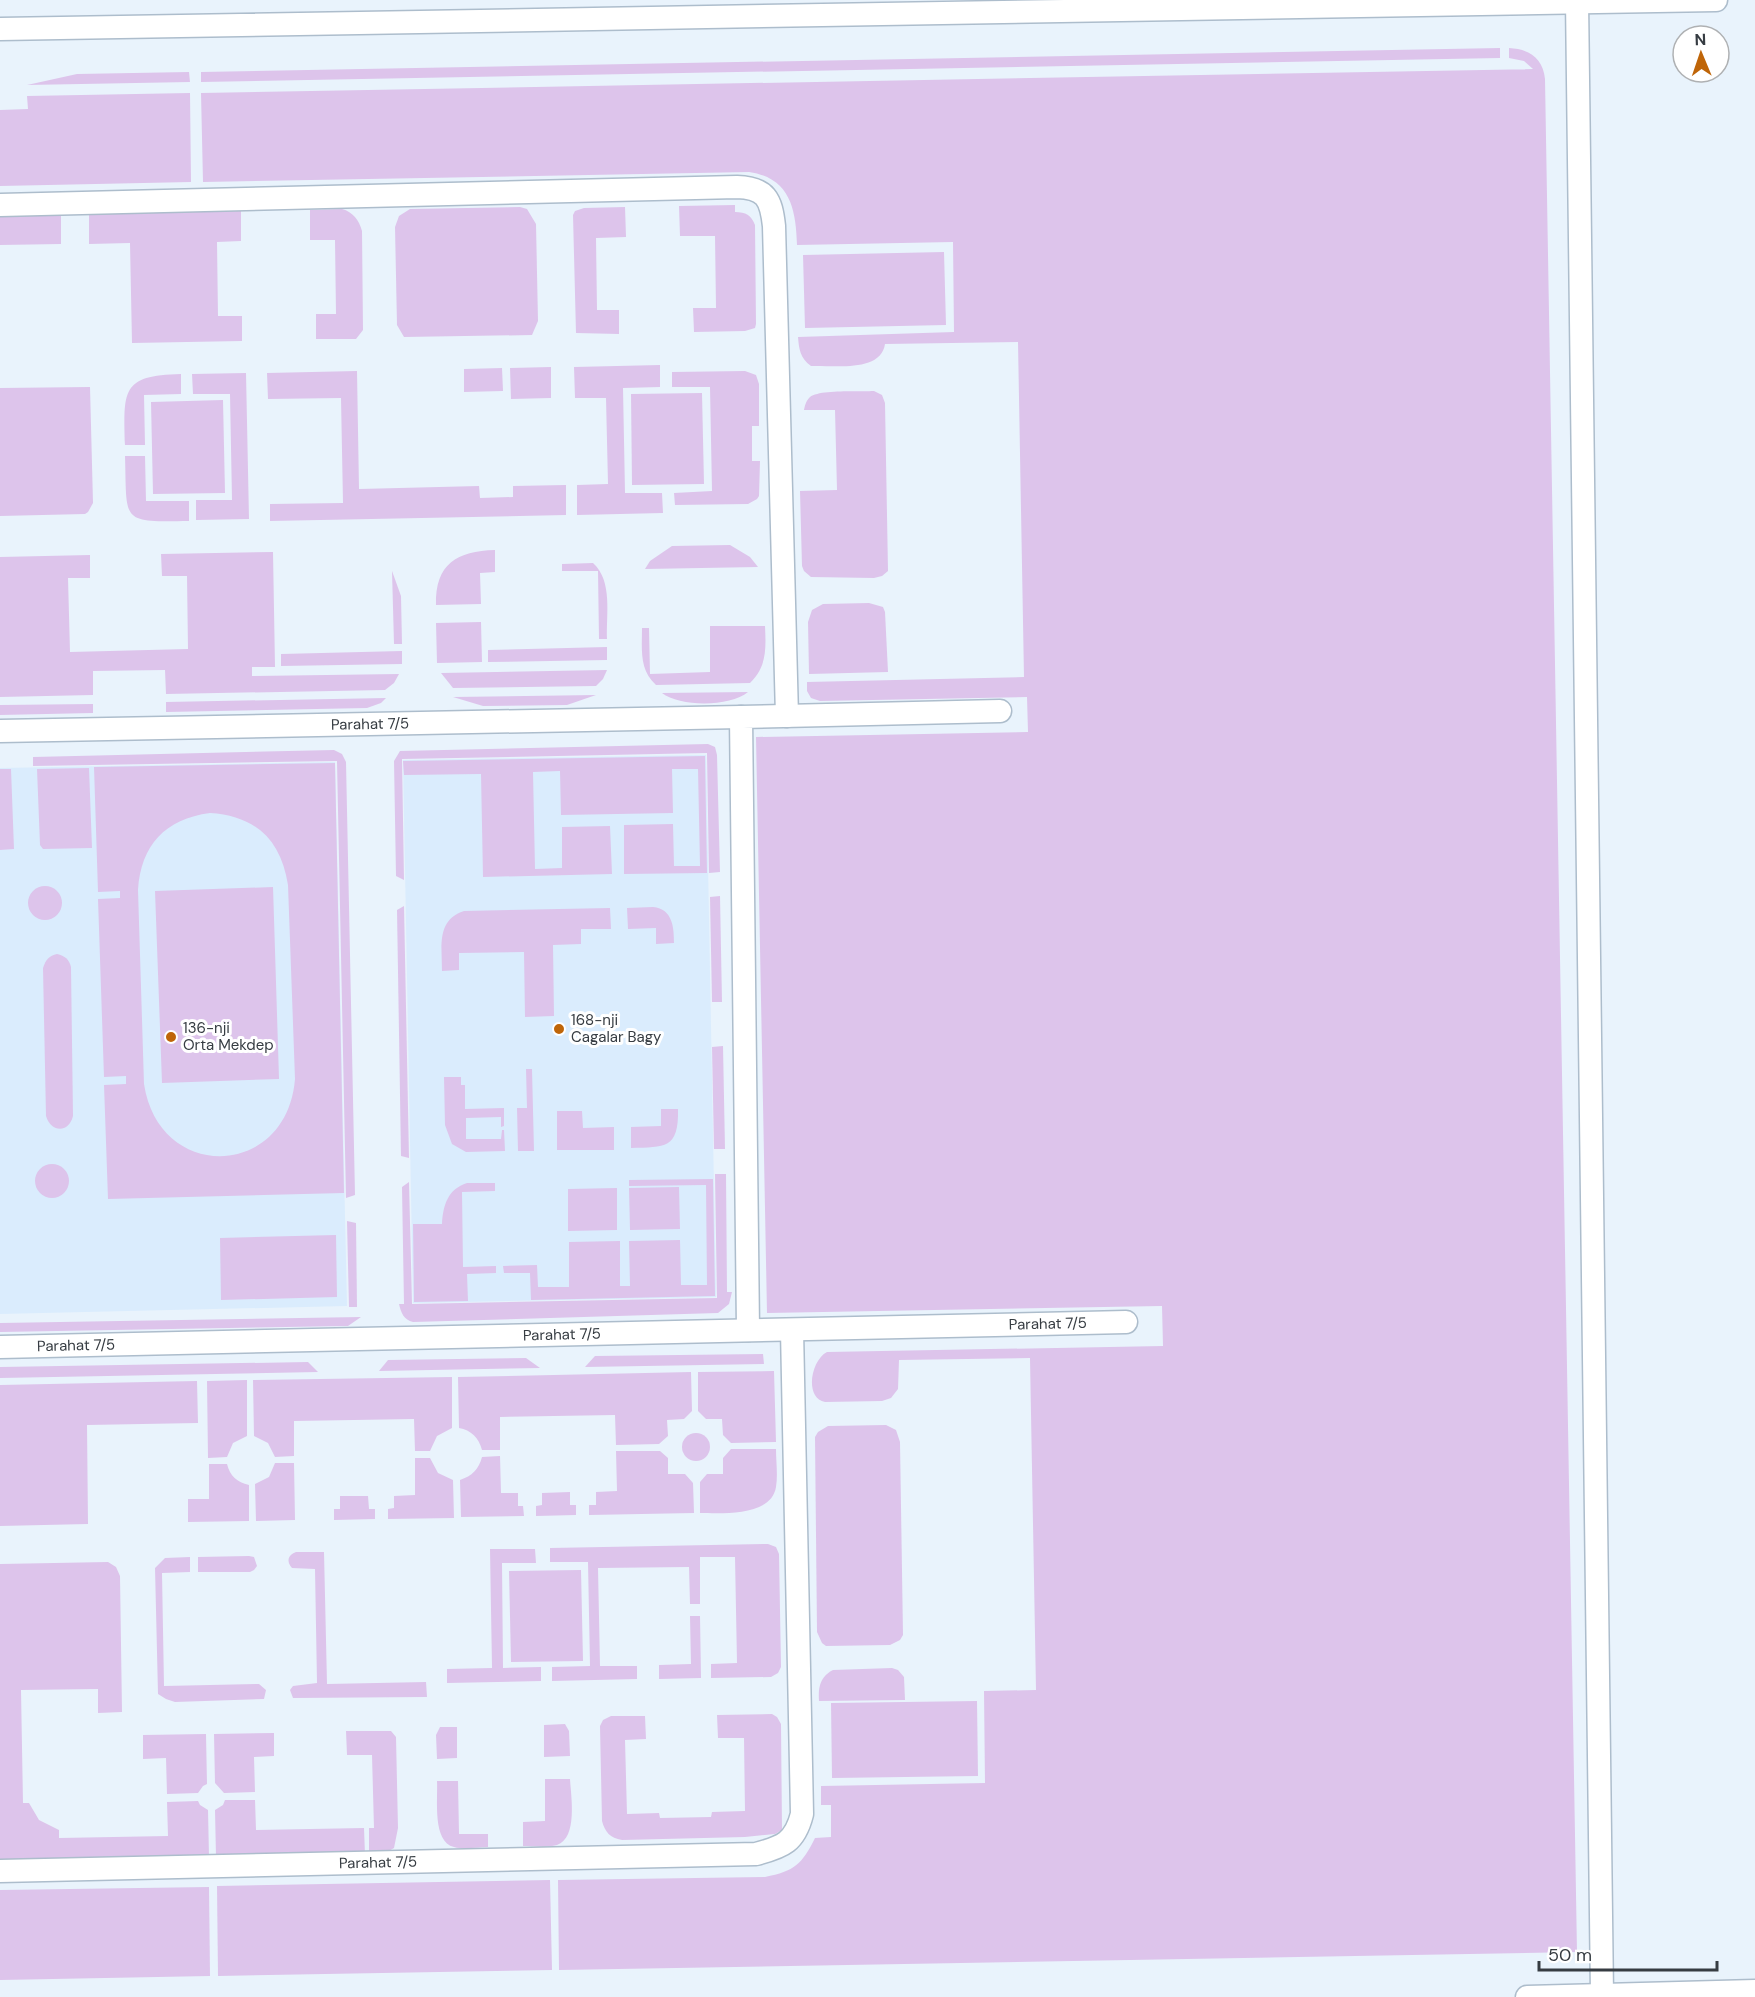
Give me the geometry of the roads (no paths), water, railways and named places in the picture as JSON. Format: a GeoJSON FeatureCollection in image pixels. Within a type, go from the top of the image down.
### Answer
{"type":"FeatureCollection","features":[{"type":"Feature","properties":{"kind":"street"},"geometry":{"type":"LineString","coordinates":[[0,29],[1716,0]]}},
{"type":"Feature","properties":{"kind":"street"},"geometry":{"type":"LineString","coordinates":[[1577,2],[1602,1995]]}},
{"type":"Feature","properties":{"kind":"street"},"geometry":{"type":"LineString","coordinates":[[0,205],[736,187],[750,188],[763,194],[770,204],[774,226],[787,716]]}},
{"type":"Feature","properties":{"kind":"street","name":"Parahat 7/5"},"geometry":{"type":"LineString","coordinates":[[0,731],[1000,711]]}},
{"type":"Feature","properties":{"kind":"street"},"geometry":{"type":"LineString","coordinates":[[741,717],[748,1330]]}},
{"type":"Feature","properties":{"kind":"street","name":"Parahat 7/5"},"geometry":{"type":"LineString","coordinates":[[0,1347],[1126,1322]]}},
{"type":"Feature","properties":{"kind":"street","name":"Parahat 7/5"},"geometry":{"type":"LineString","coordinates":[[0,1871],[756,1854],[778,1848],[798,1830],[802,1814],[792,1330]]}},
{"type":"Feature","properties":{"kind":"street"},"geometry":{"type":"LineString","coordinates":[[1527,1997],[1755,1991]]}},
{"type":"Feature","properties":{"kind":"place","name":"168-nji Cagalar Bagy"},"geometry":{"type":"Point","coordinates":[559,1029]}},
{"type":"Feature","properties":{"kind":"place","name":"136-nji Orta Mekdep"},"geometry":{"type":"Point","coordinates":[171,1037]}}]}
